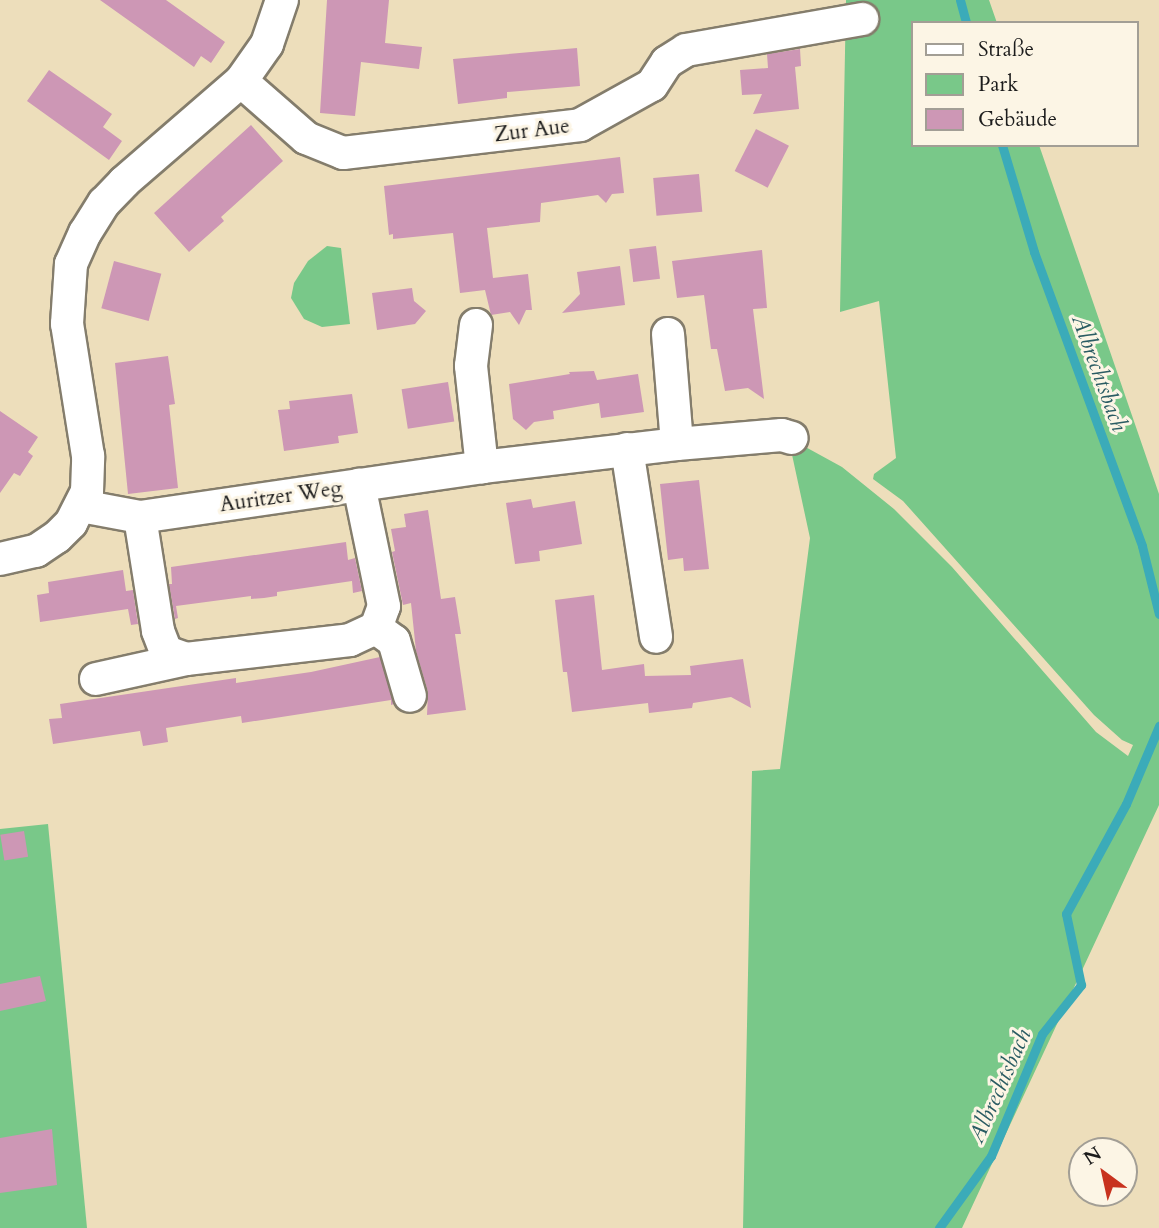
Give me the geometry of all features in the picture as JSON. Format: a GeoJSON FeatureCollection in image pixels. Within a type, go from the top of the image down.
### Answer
{"type":"FeatureCollection","features":[{"type":"Feature","properties":{"kind":"street"},"geometry":{"type":"LineString","coordinates":[[0,559],[36,551],[57,537],[81,506],[89,477],[68,324],[71,264],[85,233],[104,203],[142,166],[240,81],[267,44],[282,0]]}},
{"type":"Feature","properties":{"kind":"street","name":"Zur Aue"},"geometry":{"type":"LineString","coordinates":[[240,81],[306,138],[343,153],[580,125],[652,85],[667,62],[686,50],[862,19]]}},
{"type":"Feature","properties":{"kind":"street"},"geometry":{"type":"LineString","coordinates":[[476,325],[471,366],[482,467]]}},
{"type":"Feature","properties":{"kind":"street"},"geometry":{"type":"LineString","coordinates":[[668,334],[677,444]]}},
{"type":"Feature","properties":{"kind":"street","name":"Auritzer Weg"},"geometry":{"type":"LineString","coordinates":[[81,506],[140,517],[482,467],[627,449],[782,435],[792,438]]}},
{"type":"Feature","properties":{"kind":"street"},"geometry":{"type":"LineString","coordinates":[[627,449],[656,637]]}},
{"type":"Feature","properties":{"kind":"street"},"geometry":{"type":"LineString","coordinates":[[96,679],[186,659],[350,640],[376,628],[384,606],[359,485]]}},
{"type":"Feature","properties":{"kind":"street"},"geometry":{"type":"LineString","coordinates":[[140,517],[158,631],[166,652],[186,659]]}},
{"type":"Feature","properties":{"kind":"street"},"geometry":{"type":"LineString","coordinates":[[376,628],[394,641],[410,696]]}},
{"type":"Feature","properties":{"kind":"green space"},"geometry":{"type":"Polygon","coordinates":[[[846,0],[989,0],[996,21],[911,21],[911,147],[1040,147],[1159,494],[1159,805],[962,1228],[743,1228],[752,771],[780,769],[810,538],[791,450],[800,444],[842,467],[894,509],[952,567],[1096,732],[1128,756],[1133,745],[1122,740],[1094,715],[903,501],[873,479],[874,474],[896,458],[879,301],[840,312],[846,0]]]}},
{"type":"Feature","properties":{"kind":"green space"},"geometry":{"type":"Polygon","coordinates":[[[327,246],[341,248],[350,324],[322,327],[304,319],[291,298],[294,283],[308,261],[327,246]]]}},
{"type":"Feature","properties":{"kind":"green space"},"geometry":{"type":"Polygon","coordinates":[[[48,824],[87,1228],[0,1228],[0,829],[48,824]]]}},
{"type":"Feature","properties":{"kind":"building"},"geometry":{"type":"Polygon","coordinates":[[[100,0],[166,0],[225,42],[211,63],[201,56],[194,67],[100,0]]]}},
{"type":"Feature","properties":{"kind":"building"},"geometry":{"type":"Polygon","coordinates":[[[327,0],[389,0],[385,43],[422,47],[419,69],[361,62],[355,116],[320,113],[327,0]]]}},
{"type":"Feature","properties":{"kind":"building"},"geometry":{"type":"Polygon","coordinates":[[[577,48],[580,86],[507,92],[507,98],[458,104],[453,59],[577,48]]]}},
{"type":"Feature","properties":{"kind":"building"},"geometry":{"type":"Polygon","coordinates":[[[800,49],[801,66],[795,67],[799,109],[753,114],[762,94],[742,95],[740,70],[768,68],[767,54],[800,49]]]}},
{"type":"Feature","properties":{"kind":"building"},"geometry":{"type":"Polygon","coordinates":[[[49,70],[112,114],[103,127],[122,141],[109,160],[27,101],[49,70]]]}},
{"type":"Feature","properties":{"kind":"building"},"geometry":{"type":"Polygon","coordinates":[[[251,125],[283,161],[221,217],[224,221],[189,252],[154,213],[251,125]]]}},
{"type":"Feature","properties":{"kind":"building"},"geometry":{"type":"Polygon","coordinates":[[[756,129],[789,146],[768,188],[735,171],[756,129]]]}},
{"type":"Feature","properties":{"kind":"building"},"geometry":{"type":"Polygon","coordinates":[[[620,157],[624,193],[612,194],[606,203],[598,195],[541,203],[540,222],[487,228],[493,278],[528,274],[532,310],[526,310],[519,325],[510,312],[491,315],[485,290],[460,293],[453,233],[393,239],[393,234],[389,235],[384,186],[620,157]]]}},
{"type":"Feature","properties":{"kind":"building"},"geometry":{"type":"Polygon","coordinates":[[[699,174],[702,212],[656,216],[653,178],[699,174]]]}},
{"type":"Feature","properties":{"kind":"building"},"geometry":{"type":"Polygon","coordinates":[[[656,246],[660,279],[633,282],[629,249],[656,246]]]}},
{"type":"Feature","properties":{"kind":"building"},"geometry":{"type":"Polygon","coordinates":[[[762,250],[767,308],[753,309],[764,399],[748,388],[725,391],[717,349],[711,349],[704,295],[677,298],[672,261],[762,250]]]}},
{"type":"Feature","properties":{"kind":"building"},"geometry":{"type":"Polygon","coordinates":[[[114,261],[161,274],[149,321],[101,308],[114,261]]]}},
{"type":"Feature","properties":{"kind":"building"},"geometry":{"type":"Polygon","coordinates":[[[620,266],[625,305],[562,313],[580,294],[577,272],[620,266]]]}},
{"type":"Feature","properties":{"kind":"building"},"geometry":{"type":"Polygon","coordinates":[[[412,288],[414,301],[426,311],[415,324],[377,330],[372,293],[412,288]]]}},
{"type":"Feature","properties":{"kind":"building"},"geometry":{"type":"Polygon","coordinates":[[[168,356],[175,404],[169,405],[178,488],[128,494],[115,363],[168,356]]]}},
{"type":"Feature","properties":{"kind":"building"},"geometry":{"type":"Polygon","coordinates":[[[594,371],[597,380],[638,374],[644,412],[601,418],[599,403],[553,411],[554,419],[534,422],[526,430],[513,419],[509,384],[570,374],[569,372],[594,371]]]}},
{"type":"Feature","properties":{"kind":"building"},"geometry":{"type":"Polygon","coordinates":[[[448,382],[454,422],[408,429],[402,389],[448,382]]]}},
{"type":"Feature","properties":{"kind":"building"},"geometry":{"type":"Polygon","coordinates":[[[352,394],[358,433],[338,436],[339,443],[284,451],[278,410],[290,409],[289,401],[352,394]]]}},
{"type":"Feature","properties":{"kind":"building"},"geometry":{"type":"Polygon","coordinates":[[[0,411],[38,437],[28,452],[33,456],[20,476],[14,473],[0,493],[0,411]]]}},
{"type":"Feature","properties":{"kind":"building"},"geometry":{"type":"Polygon","coordinates":[[[699,480],[709,569],[684,571],[683,558],[668,560],[660,484],[699,480]]]}},
{"type":"Feature","properties":{"kind":"building"},"geometry":{"type":"Polygon","coordinates":[[[531,499],[533,508],[575,501],[582,544],[539,551],[540,561],[515,564],[506,503],[531,499]]]}},
{"type":"Feature","properties":{"kind":"building"},"geometry":{"type":"Polygon","coordinates":[[[428,510],[441,599],[455,597],[461,634],[455,634],[466,710],[427,715],[428,692],[416,651],[411,603],[403,605],[392,552],[395,551],[391,529],[406,527],[404,514],[428,510]]]}},
{"type":"Feature","properties":{"kind":"building"},"geometry":{"type":"Polygon","coordinates":[[[346,542],[348,560],[355,558],[362,591],[353,593],[352,581],[277,592],[277,596],[264,598],[251,599],[251,596],[176,606],[178,618],[175,619],[169,584],[172,584],[171,567],[346,542]]]}},
{"type":"Feature","properties":{"kind":"building"},"geometry":{"type":"Polygon","coordinates":[[[123,570],[126,591],[133,590],[138,624],[131,625],[128,609],[40,622],[37,595],[49,593],[48,582],[123,570]]]}},
{"type":"Feature","properties":{"kind":"building"},"geometry":{"type":"Polygon","coordinates":[[[594,595],[602,670],[644,664],[645,676],[691,675],[690,666],[743,659],[751,708],[731,697],[693,703],[692,708],[649,713],[648,703],[572,712],[567,672],[563,672],[555,600],[594,595]]]}},
{"type":"Feature","properties":{"kind":"building"},"geometry":{"type":"Polygon","coordinates":[[[380,657],[394,704],[391,705],[391,700],[242,723],[241,716],[166,728],[168,742],[143,746],[140,731],[53,744],[49,719],[62,718],[60,704],[236,678],[236,683],[311,672],[380,657]]]}},
{"type":"Feature","properties":{"kind":"building"},"geometry":{"type":"Polygon","coordinates":[[[24,831],[28,857],[4,860],[0,835],[24,831]]]}},
{"type":"Feature","properties":{"kind":"building"},"geometry":{"type":"Polygon","coordinates":[[[40,976],[46,1001],[0,1011],[0,984],[40,976]]]}},
{"type":"Feature","properties":{"kind":"building"},"geometry":{"type":"Polygon","coordinates":[[[52,1129],[57,1185],[0,1193],[0,1138],[52,1129]]]}},
{"type":"Feature","properties":{"kind":"waterway","name":"Albrechtsbach"},"geometry":{"type":"LineString","coordinates":[[960,0],[965,21]]}},
{"type":"Feature","properties":{"kind":"waterway","name":"Albrechtsbach"},"geometry":{"type":"LineString","coordinates":[[1003,147],[1034,252],[1142,546],[1159,614]]}},
{"type":"Feature","properties":{"kind":"waterway","name":"Albrechtsbach"},"geometry":{"type":"LineString","coordinates":[[939,1228],[991,1156],[1042,1034],[1081,985],[1066,914],[1126,804],[1159,726]]}}]}
